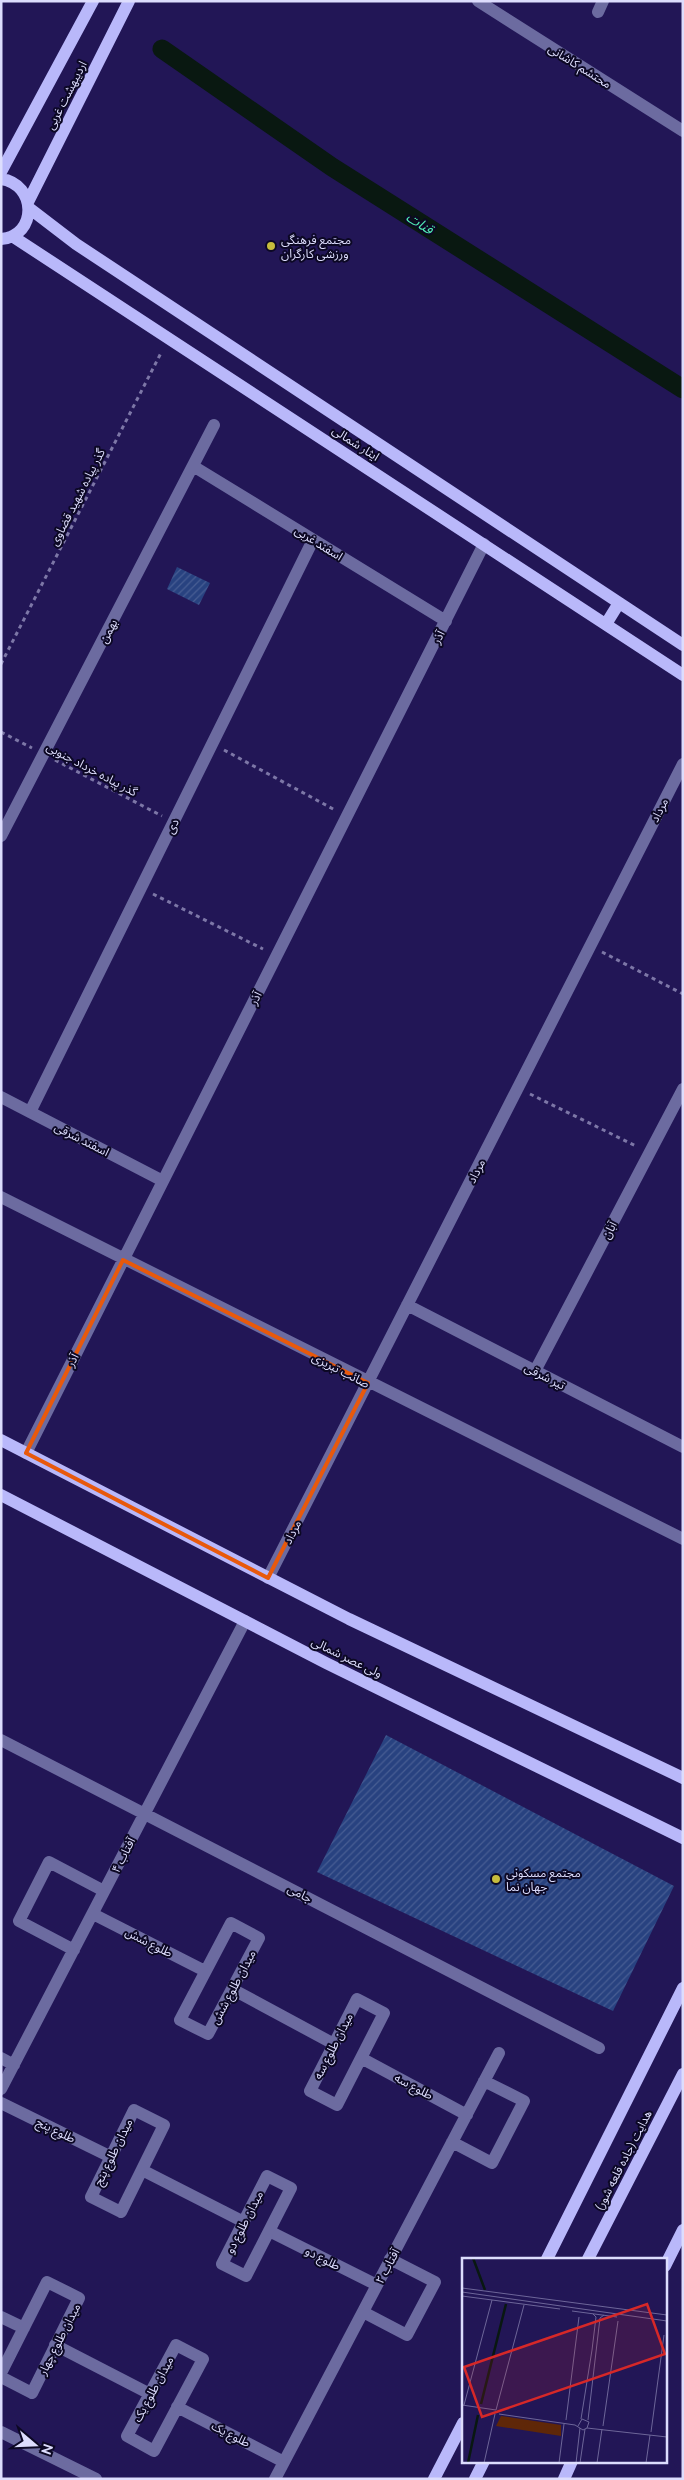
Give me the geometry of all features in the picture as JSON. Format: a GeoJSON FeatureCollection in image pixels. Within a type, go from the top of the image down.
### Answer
{"type":"FeatureCollection","features":[{"type":"Feature","properties":{"kind":"main road","name":"اردیبهشت غربی"},"geometry":{"type":"LineString","coordinates":[[1,172],[93,1]]}},
{"type":"Feature","properties":{"kind":"main road","name":"اردیبهشت غربی"},"geometry":{"type":"LineString","coordinates":[[5,241],[25,225],[29,205],[129,1]]}},
{"type":"Feature","properties":{"kind":"main road","name":"ایثار شمالی"},"geometry":{"type":"LineString","coordinates":[[1,178],[17,184],[24,192],[29,205],[76,244],[683,645]]}},
{"type":"Feature","properties":{"kind":"main road","name":"ایثار شمالی"},"geometry":{"type":"LineString","coordinates":[[5,241],[169,337],[683,675]]}},
{"type":"Feature","properties":{"kind":"main road"},"geometry":{"type":"LineString","coordinates":[[606,624],[619,603]]}},
{"type":"Feature","properties":{"kind":"main road"},"geometry":{"type":"LineString","coordinates":[[1,1440],[349,1619],[683,1778]]}},
{"type":"Feature","properties":{"kind":"main road","name":"ولی عصر شمالی"},"geometry":{"type":"LineString","coordinates":[[2,1497],[245,1621],[683,1838]]}},
{"type":"Feature","properties":{"kind":"main road"},"geometry":{"type":"LineString","coordinates":[[548,2258],[683,1988]]}},
{"type":"Feature","properties":{"kind":"main road","name":"هدایت (جاده قلعه شور)"},"geometry":{"type":"LineString","coordinates":[[589,2258],[683,2074]]}},
{"type":"Feature","properties":{"kind":"main road"},"geometry":{"type":"LineString","coordinates":[[554,2258],[569,2217]]}},
{"type":"Feature","properties":{"kind":"main road"},"geometry":{"type":"LineString","coordinates":[[666,2264],[683,2230]]}},
{"type":"Feature","properties":{"kind":"main road"},"geometry":{"type":"LineString","coordinates":[[434,2479],[462,2425]]}},
{"type":"Feature","properties":{"kind":"main road"},"geometry":{"type":"LineString","coordinates":[[475,2479],[483,2462]]}},
{"type":"Feature","properties":{"kind":"main road"},"geometry":{"type":"LineString","coordinates":[[564,2479],[572,2462]]}},
{"type":"Feature","properties":{"kind":"street","name":"محتشم کاشانی"},"geometry":{"type":"LineString","coordinates":[[478,1],[683,131]]}},
{"type":"Feature","properties":{"kind":"street","name":"بهمن"},"geometry":{"type":"LineString","coordinates":[[1,836],[214,425]]}},
{"type":"Feature","properties":{"kind":"street","name":"اسفند غربی"},"geometry":{"type":"LineString","coordinates":[[193,466],[446,621]]}},
{"type":"Feature","properties":{"kind":"street","name":"دی"},"geometry":{"type":"LineString","coordinates":[[30,1112],[313,540]]}},
{"type":"Feature","properties":{"kind":"street","name":"آذر"},"geometry":{"type":"LineString","coordinates":[[26,1452],[484,544]]}},
{"type":"Feature","properties":{"kind":"street","name":"مرداد"},"geometry":{"type":"LineString","coordinates":[[268,1578],[590,945],[678,785],[683,764]]}},
{"type":"Feature","properties":{"kind":"street","name":"آبان"},"geometry":{"type":"LineString","coordinates":[[535,1371],[683,1089]]}},
{"type":"Feature","properties":{"kind":"street","name":"اسفند شرقی"},"geometry":{"type":"LineString","coordinates":[[1,1097],[162,1181]]}},
{"type":"Feature","properties":{"kind":"street","name":"صائب تبریزی"},"geometry":{"type":"LineString","coordinates":[[1,1198],[683,1539]]}},
{"type":"Feature","properties":{"kind":"street","name":"تیر شرقی"},"geometry":{"type":"LineString","coordinates":[[407,1306],[681,1442]]}},
{"type":"Feature","properties":{"kind":"street","name":"آفتاب ۴"},"geometry":{"type":"LineString","coordinates":[[1,2090],[245,1621]]}},
{"type":"Feature","properties":{"kind":"street","name":"جامی"},"geometry":{"type":"LineString","coordinates":[[1,1740],[599,2048]]}},
{"type":"Feature","properties":{"kind":"street"},"geometry":{"type":"LineString","coordinates":[[74,1950],[18,1921],[49,1862],[104,1891]]}},
{"type":"Feature","properties":{"kind":"street","name":"طلوع شش"},"geometry":{"type":"LineString","coordinates":[[92,1914],[206,1971]]}},
{"type":"Feature","properties":{"kind":"street","name":"میدان طلوع شش"},"geometry":{"type":"LineString","coordinates":[[231,1923],[259,1938],[208,2034],[180,2020],[206,1971],[231,1923]]}},
{"type":"Feature","properties":{"kind":"street"},"geometry":{"type":"LineString","coordinates":[[232,1989],[334,2044]]}},
{"type":"Feature","properties":{"kind":"street","name":"میدان طلوع سه"},"geometry":{"type":"LineString","coordinates":[[357,1999],[384,2012],[361,2058],[337,2105],[310,2091],[357,1999]]}},
{"type":"Feature","properties":{"kind":"street","name":"آفتاب ۲"},"geometry":{"type":"LineString","coordinates":[[275,2479],[499,2053]]}},
{"type":"Feature","properties":{"kind":"street"},"geometry":{"type":"LineString","coordinates":[[1,2058],[14,2065]]}},
{"type":"Feature","properties":{"kind":"street","name":"طلوع سه"},"geometry":{"type":"LineString","coordinates":[[361,2058],[467,2114]]}},
{"type":"Feature","properties":{"kind":"street"},"geometry":{"type":"LineString","coordinates":[[452,2142],[492,2162],[524,2102],[484,2081]]}},
{"type":"Feature","properties":{"kind":"street","name":"طلوع پنج"},"geometry":{"type":"LineString","coordinates":[[1,2103],[111,2157]]}},
{"type":"Feature","properties":{"kind":"street","name":"میدان طلوع پنج"},"geometry":{"type":"LineString","coordinates":[[134,2110],[164,2125],[142,2170],[121,2212],[91,2197],[134,2110]]}},
{"type":"Feature","properties":{"kind":"street"},"geometry":{"type":"LineString","coordinates":[[142,2170],[244,2222]]}},
{"type":"Feature","properties":{"kind":"street","name":"میدان طلوع دو"},"geometry":{"type":"LineString","coordinates":[[267,2176],[291,2188],[269,2231],[246,2276],[222,2264],[267,2176]]}},
{"type":"Feature","properties":{"kind":"street","name":"طلوع دو"},"geometry":{"type":"LineString","coordinates":[[269,2231],[377,2285]]}},
{"type":"Feature","properties":{"kind":"street"},"geometry":{"type":"LineString","coordinates":[[363,2312],[407,2335],[435,2282],[390,2259]]}},
{"type":"Feature","properties":{"kind":"street","name":"میدان طلوع چهار"},"geometry":{"type":"LineString","coordinates":[[1,2373],[47,2282],[79,2298],[32,2393],[1,2377]]}},
{"type":"Feature","properties":{"kind":"street"},"geometry":{"type":"LineString","coordinates":[[1,2317],[24,2328]]}},
{"type":"Feature","properties":{"kind":"street"},"geometry":{"type":"LineString","coordinates":[[55,2345],[150,2394]]}},
{"type":"Feature","properties":{"kind":"street","name":"میدان طلوع یک"},"geometry":{"type":"LineString","coordinates":[[176,2345],[203,2359],[177,2407],[154,2450],[128,2436],[176,2345]]}},
{"type":"Feature","properties":{"kind":"street","name":"طلوع یک"},"geometry":{"type":"LineString","coordinates":[[177,2407],[284,2462]]}},
{"type":"Feature","properties":{"kind":"street"},"geometry":{"type":"LineString","coordinates":[[3,2436],[96,2479]]}},
{"type":"Feature","properties":{"kind":"path","name":"گذر پیاده شهید قضاوی"},"geometry":{"type":"LineString","coordinates":[[1,664],[169,337]]}},
{"type":"Feature","properties":{"kind":"path","name":"گذر پیاده خرداد جنوبی"},"geometry":{"type":"LineString","coordinates":[[1,732],[174,822]]}},
{"type":"Feature","properties":{"kind":"path"},"geometry":{"type":"LineString","coordinates":[[212,744],[347,816]]}},
{"type":"Feature","properties":{"kind":"path"},"geometry":{"type":"LineString","coordinates":[[141,888],[276,956]]}},
{"type":"Feature","properties":{"kind":"path"},"geometry":{"type":"LineString","coordinates":[[590,945],[683,994]]}},
{"type":"Feature","properties":{"kind":"path"},"geometry":{"type":"LineString","coordinates":[[518,1088],[650,1153]]}},
{"type":"Feature","properties":{"kind":"highlighted area"},"geometry":{"type":"Polygon","coordinates":[[[123,1260],[368,1383],[268,1578],[26,1453],[123,1260]]]}},
{"type":"Feature","properties":{"kind":"building"},"geometry":{"type":"Polygon","coordinates":[[[177,567],[210,583],[199,605],[167,589],[177,567]]]}},
{"type":"Feature","properties":{"kind":"building","name":"مجتمع مسکونی جهان نما"},"geometry":{"type":"Polygon","coordinates":[[[386,1735],[674,1886],[613,2011],[317,1872],[386,1735]]]}},
{"type":"Feature","properties":{"kind":"waterway","name":"قنات"},"geometry":{"type":"LineString","coordinates":[[162,49],[332,167],[683,389]]}},
{"type":"Feature","properties":{"kind":"place","name":"مجتمع فرهنگی ورزشی کارگران"},"geometry":{"type":"Point","coordinates":[271,246]}},
{"type":"Feature","properties":{"kind":"place","name":"مجتمع مسکونی جهان نما"},"geometry":{"type":"Point","coordinates":[496,1879]}}]}
